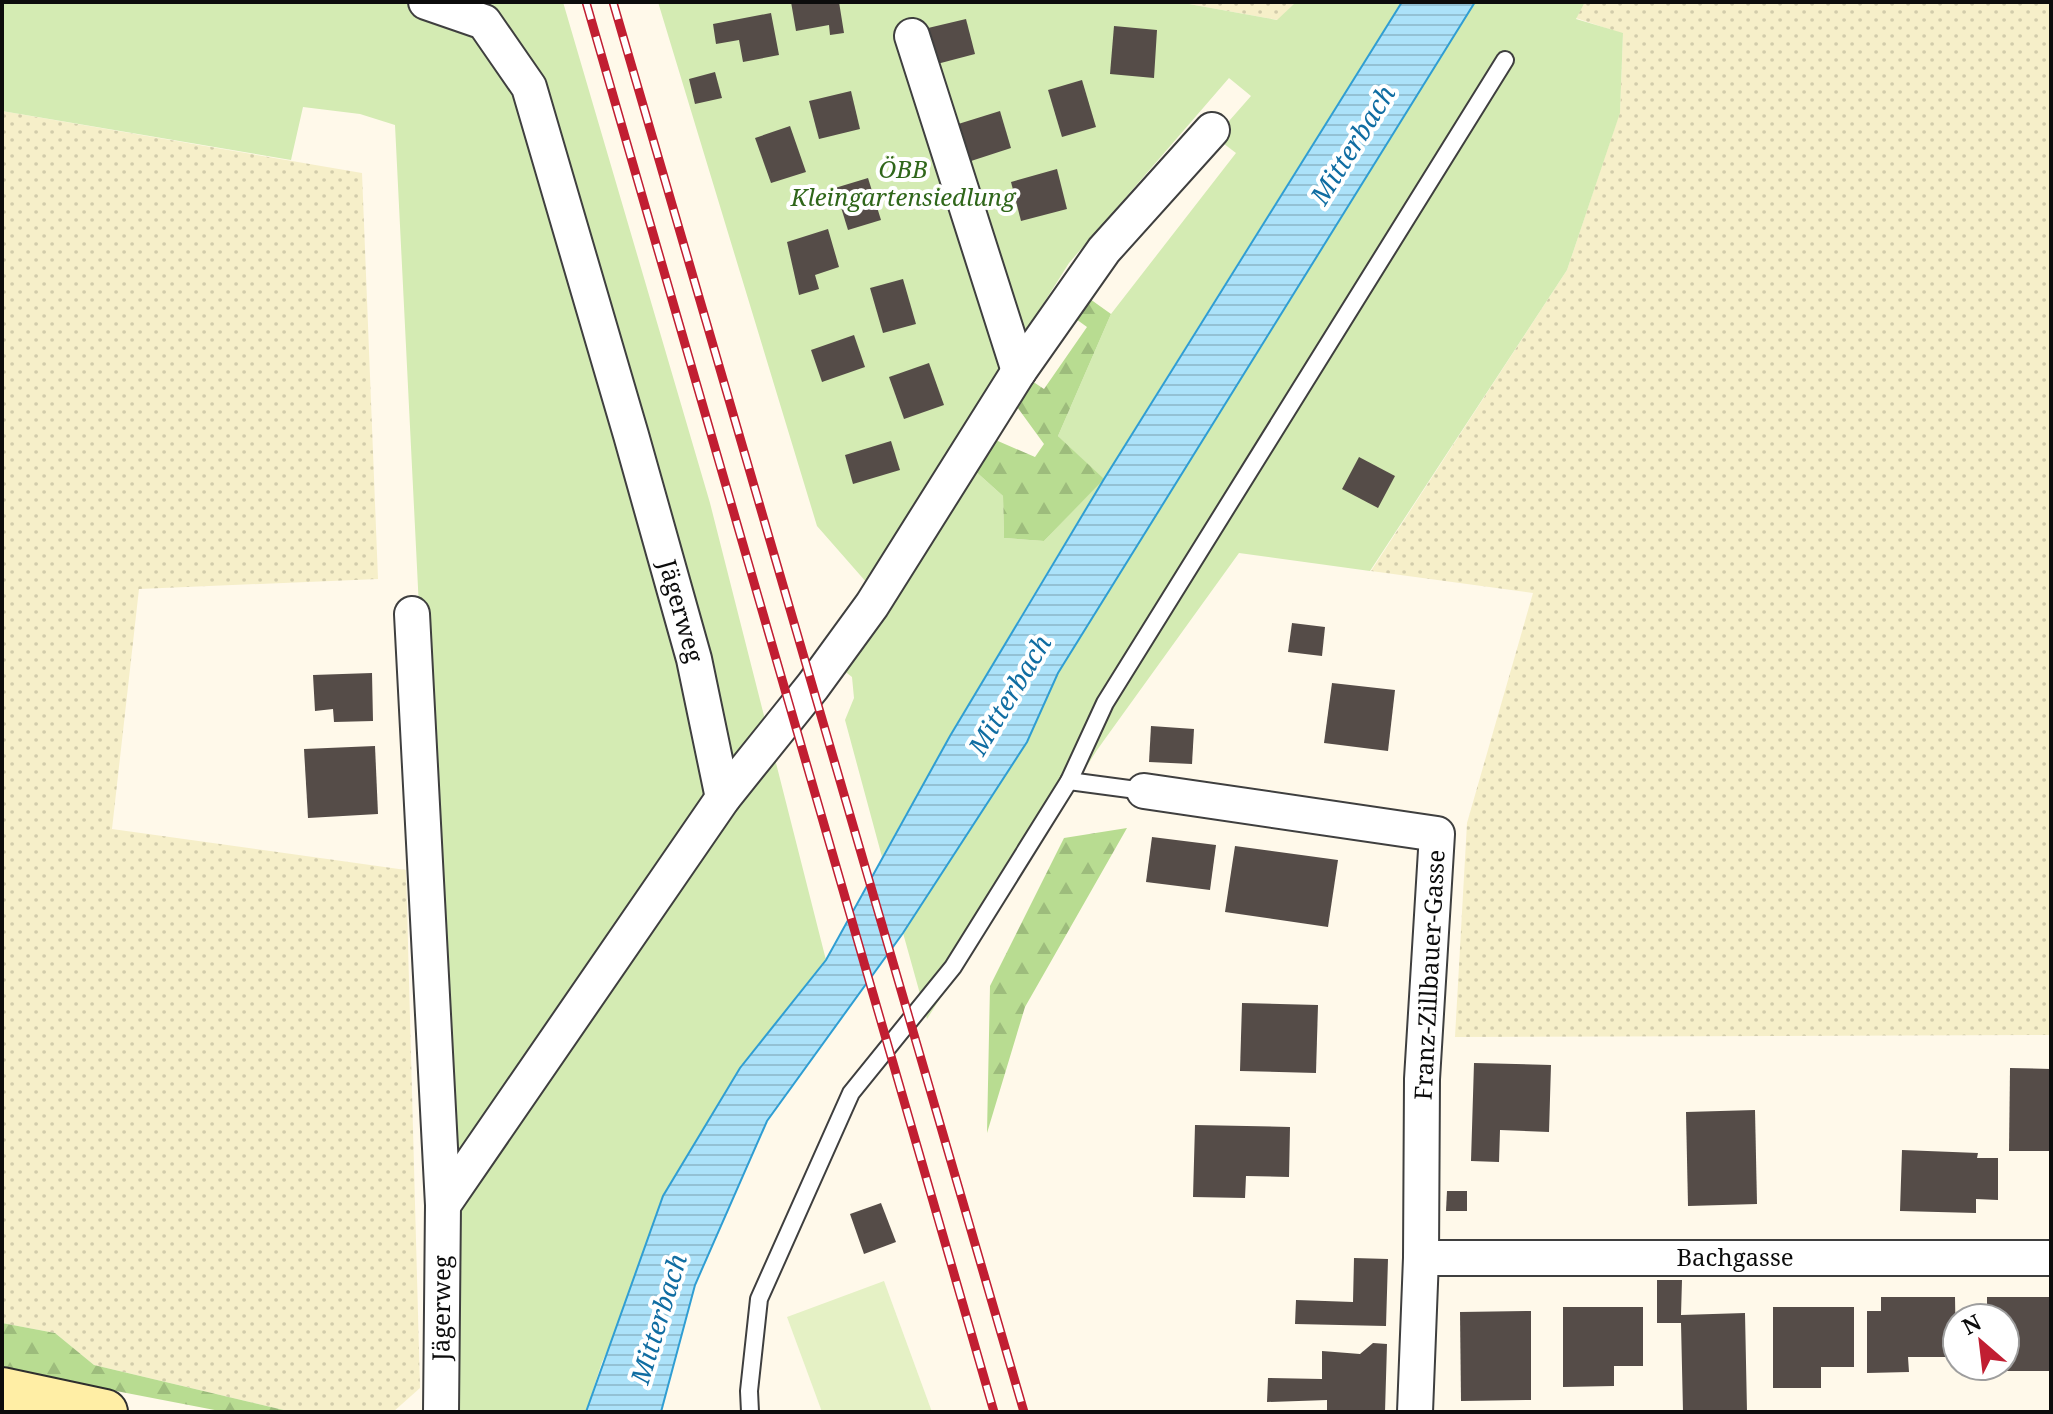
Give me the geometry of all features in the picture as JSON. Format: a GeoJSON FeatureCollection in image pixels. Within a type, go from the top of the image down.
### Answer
{"type":"FeatureCollection","features":[{"type":"Feature","properties":{"kind":"street","name":"Jägerweg"},"geometry":{"type":"LineString","coordinates":[[426,2],[484,22],[529,87],[694,659],[723,798]]}},
{"type":"Feature","properties":{"kind":"street"},"geometry":{"type":"LineString","coordinates":[[912,36],[1019,371]]}},
{"type":"Feature","properties":{"kind":"street"},"geometry":{"type":"LineString","coordinates":[[443,1205],[723,798],[813,686],[872,605],[1019,371],[1104,250],[1212,130]]}},
{"type":"Feature","properties":{"kind":"street","name":"Jägerweg"},"geometry":{"type":"LineString","coordinates":[[412,614],[443,1205],[441,1412]]}},
{"type":"Feature","properties":{"kind":"street","name":"Franz-Zillbauer-Gasse"},"geometry":{"type":"LineString","coordinates":[[1144,791],[1437,834],[1422,1079],[1421,1258],[1415,1412]]}},
{"type":"Feature","properties":{"kind":"street","name":"Bachgasse"},"geometry":{"type":"LineString","coordinates":[[1421,1258],[2051,1258]]}},
{"type":"Feature","properties":{"kind":"street"},"geometry":{"type":"LineString","coordinates":[[2,1390],[105,1412]]}},
{"type":"Feature","properties":{"kind":"lane"},"geometry":{"type":"LineString","coordinates":[[750,1412],[749,1391],[759,1299],[851,1093],[953,967],[1069,781],[1105,703],[1505,60]]}},
{"type":"Feature","properties":{"kind":"lane"},"geometry":{"type":"LineString","coordinates":[[1069,781],[1144,791]]}},
{"type":"Feature","properties":{"kind":"shaded area"},"geometry":{"type":"Polygon","coordinates":[[[1178,2],[1296,2],[1278,20],[1178,2]]]}},
{"type":"Feature","properties":{"kind":"shaded area"},"geometry":{"type":"Polygon","coordinates":[[[1585,2],[2051,2],[2051,1035],[1455,1037],[1467,823],[1533,593],[1371,571],[1567,270],[1620,112],[1623,34],[1576,18],[1585,2]]]}},
{"type":"Feature","properties":{"kind":"shaded area"},"geometry":{"type":"Polygon","coordinates":[[[2,111],[362,173],[378,579],[139,589],[112,829],[406,870],[420,1388],[393,1412],[292,1412],[94,1365],[55,1333],[2,1323],[2,111]]]}},
{"type":"Feature","properties":{"kind":"green space"},"geometry":{"type":"Polygon","coordinates":[[[2,2],[563,2],[710,503],[826,960],[740,1068],[602,1362],[586,1412],[459,1412],[395,125],[360,114],[303,107],[291,160],[2,111],[2,2]]]}},
{"type":"Feature","properties":{"kind":"green space","name":"ÖBB Kleingartensiedlung"},"geometry":{"type":"Polygon","coordinates":[[[658,2],[1178,2],[1277,20],[1296,2],[1402,2],[1071,533],[882,857],[845,720],[854,698],[852,677],[838,666],[973,469],[1003,496],[1004,538],[1044,541],[1103,479],[1058,436],[1111,314],[1236,153],[1215,137],[1251,96],[1229,78],[1069,263],[867,583],[817,526],[658,2]]]}},
{"type":"Feature","properties":{"kind":"green space"},"geometry":{"type":"Polygon","coordinates":[[[1475,2],[1585,2],[1576,19],[1623,33],[1620,113],[1567,270],[1370,571],[1239,553],[1097,750],[927,1019],[903,933],[1027,742],[1058,673],[1475,2]]]}},
{"type":"Feature","properties":{"kind":"green space"},"geometry":{"type":"Polygon","coordinates":[[[1083,294],[1111,314],[1058,436],[1104,479],[1044,541],[1004,538],[1003,496],[973,469],[991,438],[1035,457],[1044,444],[1015,404],[1026,377],[1044,389],[1087,327],[1069,314],[1083,294]]]}},
{"type":"Feature","properties":{"kind":"green space"},"geometry":{"type":"Polygon","coordinates":[[[1127,828],[1025,1007],[987,1133],[990,986],[1064,838],[1127,828]]]}},
{"type":"Feature","properties":{"kind":"green space"},"geometry":{"type":"Polygon","coordinates":[[[884,1281],[932,1412],[822,1412],[787,1317],[884,1281]]]}},
{"type":"Feature","properties":{"kind":"green space"},"geometry":{"type":"Polygon","coordinates":[[[2,1323],[55,1333],[94,1365],[292,1412],[225,1412],[2,1369],[2,1323]]]}},
{"type":"Feature","properties":{"kind":"water","name":"Mitterbach"},"geometry":{"type":"Polygon","coordinates":[[[1402,2],[1475,2],[1058,673],[1027,742],[903,933],[767,1121],[695,1285],[661,1412],[586,1412],[663,1196],[740,1068],[826,960],[950,736],[1104,479],[1402,2]]]}},
{"type":"Feature","properties":{"kind":"building"},"geometry":{"type":"Polygon","coordinates":[[[791,2],[839,2],[844,33],[830,35],[829,25],[796,31],[791,2]]]}},
{"type":"Feature","properties":{"kind":"building"},"geometry":{"type":"Polygon","coordinates":[[[771,13],[779,55],[743,62],[739,40],[716,44],[713,24],[771,13]]]}},
{"type":"Feature","properties":{"kind":"building"},"geometry":{"type":"Polygon","coordinates":[[[966,19],[975,54],[937,64],[928,28],[966,19]]]}},
{"type":"Feature","properties":{"kind":"building"},"geometry":{"type":"Polygon","coordinates":[[[1114,26],[1157,30],[1154,78],[1110,74],[1114,26]]]}},
{"type":"Feature","properties":{"kind":"building"},"geometry":{"type":"Polygon","coordinates":[[[715,72],[722,98],[695,104],[689,79],[715,72]]]}},
{"type":"Feature","properties":{"kind":"building"},"geometry":{"type":"Polygon","coordinates":[[[1082,80],[1096,127],[1062,137],[1048,90],[1082,80]]]}},
{"type":"Feature","properties":{"kind":"building"},"geometry":{"type":"Polygon","coordinates":[[[851,91],[860,129],[819,139],[809,101],[851,91]]]}},
{"type":"Feature","properties":{"kind":"building"},"geometry":{"type":"Polygon","coordinates":[[[1000,111],[1011,148],[968,162],[955,125],[1000,111]]]}},
{"type":"Feature","properties":{"kind":"building"},"geometry":{"type":"Polygon","coordinates":[[[790,126],[806,172],[771,183],[755,138],[790,126]]]}},
{"type":"Feature","properties":{"kind":"building"},"geometry":{"type":"Polygon","coordinates":[[[1057,169],[1067,209],[1021,221],[1011,182],[1057,169]]]}},
{"type":"Feature","properties":{"kind":"building"},"geometry":{"type":"Polygon","coordinates":[[[868,178],[881,220],[848,230],[835,188],[868,178]]]}},
{"type":"Feature","properties":{"kind":"building"},"geometry":{"type":"Polygon","coordinates":[[[828,229],[839,267],[815,275],[819,289],[799,295],[787,242],[828,229]]]}},
{"type":"Feature","properties":{"kind":"building"},"geometry":{"type":"Polygon","coordinates":[[[903,279],[916,324],[883,333],[870,288],[903,279]]]}},
{"type":"Feature","properties":{"kind":"building"},"geometry":{"type":"Polygon","coordinates":[[[854,335],[865,367],[822,382],[811,350],[854,335]]]}},
{"type":"Feature","properties":{"kind":"building"},"geometry":{"type":"Polygon","coordinates":[[[929,363],[944,405],[904,419],[889,377],[929,363]]]}},
{"type":"Feature","properties":{"kind":"building"},"geometry":{"type":"Polygon","coordinates":[[[891,441],[900,470],[853,484],[845,455],[891,441]]]}},
{"type":"Feature","properties":{"kind":"building"},"geometry":{"type":"Polygon","coordinates":[[[1359,457],[1395,476],[1378,508],[1342,489],[1359,457]]]}},
{"type":"Feature","properties":{"kind":"building"},"geometry":{"type":"Polygon","coordinates":[[[1292,623],[1325,627],[1322,656],[1288,652],[1292,623]]]}},
{"type":"Feature","properties":{"kind":"building"},"geometry":{"type":"Polygon","coordinates":[[[372,673],[373,721],[334,722],[333,709],[315,711],[313,675],[372,673]]]}},
{"type":"Feature","properties":{"kind":"building"},"geometry":{"type":"Polygon","coordinates":[[[1332,683],[1395,690],[1388,751],[1324,743],[1332,683]]]}},
{"type":"Feature","properties":{"kind":"building"},"geometry":{"type":"Polygon","coordinates":[[[1151,726],[1194,729],[1192,764],[1149,762],[1151,726]]]}},
{"type":"Feature","properties":{"kind":"building"},"geometry":{"type":"Polygon","coordinates":[[[375,746],[378,814],[308,818],[304,749],[375,746]]]}},
{"type":"Feature","properties":{"kind":"building"},"geometry":{"type":"Polygon","coordinates":[[[1152,837],[1216,845],[1210,890],[1146,882],[1152,837]]]}},
{"type":"Feature","properties":{"kind":"building"},"geometry":{"type":"Polygon","coordinates":[[[1235,846],[1338,860],[1328,927],[1225,912],[1235,846]]]}},
{"type":"Feature","properties":{"kind":"building"},"geometry":{"type":"Polygon","coordinates":[[[1242,1003],[1318,1005],[1316,1073],[1240,1071],[1242,1003]]]}},
{"type":"Feature","properties":{"kind":"building"},"geometry":{"type":"Polygon","coordinates":[[[1474,1063],[1551,1065],[1549,1132],[1500,1130],[1499,1162],[1471,1161],[1474,1063]]]}},
{"type":"Feature","properties":{"kind":"building"},"geometry":{"type":"Polygon","coordinates":[[[2010,1068],[2051,1069],[2051,1151],[2009,1151],[2010,1068]]]}},
{"type":"Feature","properties":{"kind":"building"},"geometry":{"type":"Polygon","coordinates":[[[1755,1110],[1757,1204],[1688,1206],[1686,1112],[1755,1110]]]}},
{"type":"Feature","properties":{"kind":"building"},"geometry":{"type":"Polygon","coordinates":[[[1195,1125],[1290,1127],[1289,1177],[1246,1176],[1245,1198],[1193,1197],[1195,1125]]]}},
{"type":"Feature","properties":{"kind":"building"},"geometry":{"type":"Polygon","coordinates":[[[1902,1150],[1978,1153],[1977,1158],[1998,1158],[1998,1200],[1976,1199],[1976,1213],[1900,1211],[1902,1150]]]}},
{"type":"Feature","properties":{"kind":"building"},"geometry":{"type":"Polygon","coordinates":[[[1447,1191],[1467,1191],[1467,1211],[1446,1211],[1447,1191]]]}},
{"type":"Feature","properties":{"kind":"building"},"geometry":{"type":"Polygon","coordinates":[[[881,1203],[896,1242],[864,1254],[850,1214],[881,1203]]]}},
{"type":"Feature","properties":{"kind":"building"},"geometry":{"type":"Polygon","coordinates":[[[1354,1258],[1388,1259],[1386,1326],[1295,1324],[1296,1300],[1353,1302],[1354,1258]]]}},
{"type":"Feature","properties":{"kind":"building"},"geometry":{"type":"Polygon","coordinates":[[[1657,1280],[1682,1280],[1681,1315],[1745,1313],[1747,1412],[1683,1412],[1681,1323],[1657,1323],[1657,1280]]]}},
{"type":"Feature","properties":{"kind":"building"},"geometry":{"type":"Polygon","coordinates":[[[1881,1297],[1955,1297],[1955,1302],[1941,1302],[1941,1357],[1908,1357],[1909,1372],[1867,1373],[1867,1311],[1881,1311],[1881,1297]]]}},
{"type":"Feature","properties":{"kind":"building"},"geometry":{"type":"Polygon","coordinates":[[[1987,1297],[2051,1297],[2051,1371],[2021,1371],[2021,1302],[1987,1302],[1987,1297]]]}},
{"type":"Feature","properties":{"kind":"building"},"geometry":{"type":"Polygon","coordinates":[[[1563,1307],[1643,1307],[1643,1366],[1614,1366],[1614,1386],[1563,1387],[1563,1307]]]}},
{"type":"Feature","properties":{"kind":"building"},"geometry":{"type":"Polygon","coordinates":[[[1773,1307],[1854,1307],[1854,1367],[1821,1367],[1821,1388],[1773,1388],[1773,1307]]]}},
{"type":"Feature","properties":{"kind":"building"},"geometry":{"type":"Polygon","coordinates":[[[1531,1311],[1531,1400],[1461,1401],[1460,1312],[1531,1311]]]}},
{"type":"Feature","properties":{"kind":"building"},"geometry":{"type":"Polygon","coordinates":[[[1373,1343],[1387,1344],[1385,1412],[1327,1412],[1327,1400],[1267,1402],[1268,1378],[1322,1379],[1322,1351],[1360,1354],[1373,1343]]]}},
{"type":"Feature","properties":{"kind":"railway"},"geometry":{"type":"LineString","coordinates":[[586,2],[994,1412]]}},
{"type":"Feature","properties":{"kind":"railway"},"geometry":{"type":"LineString","coordinates":[[613,2],[1024,1412]]}}]}
